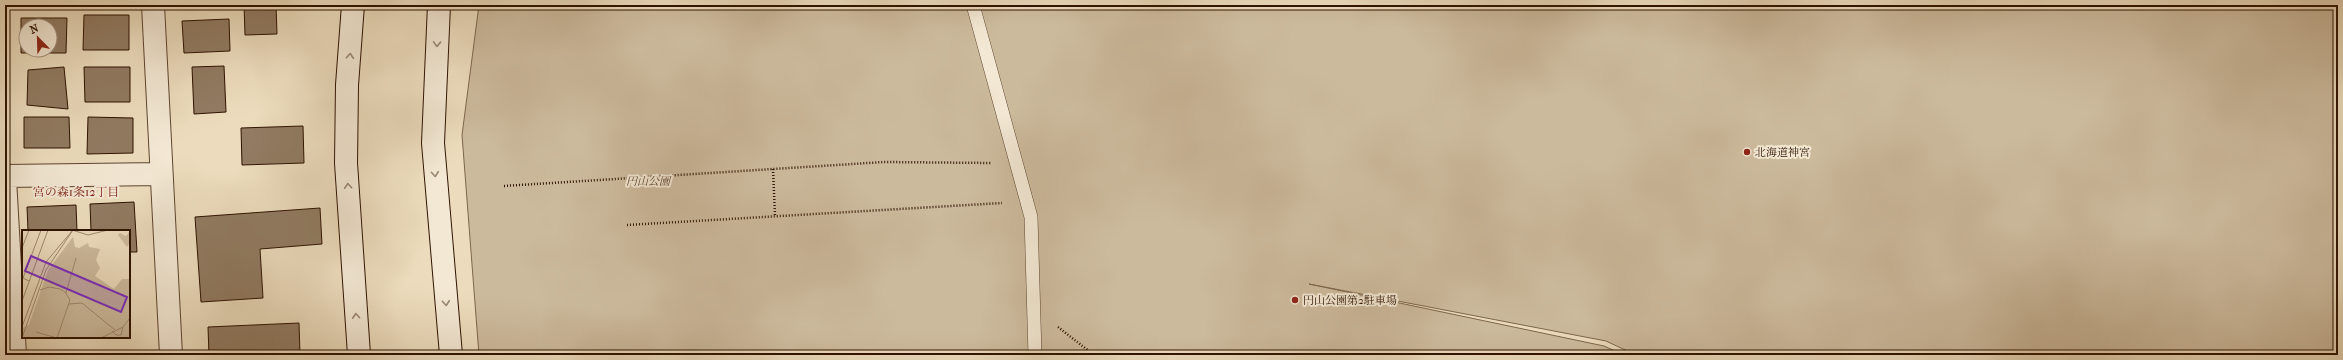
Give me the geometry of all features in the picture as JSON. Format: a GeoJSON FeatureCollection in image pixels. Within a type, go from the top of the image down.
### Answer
{"type":"FeatureCollection","features":[{"type":"Feature","properties":{"kind":"street"},"geometry":{"type":"LineString","coordinates":[[153,5],[171,355]]}},
{"type":"Feature","properties":{"kind":"street"},"geometry":{"type":"LineString","coordinates":[[353,5],[348,85],[346,164],[359,355]]}},
{"type":"Feature","properties":{"kind":"street"},"geometry":{"type":"LineString","coordinates":[[439,5],[433,143],[450,355]]}},
{"type":"Feature","properties":{"kind":"street"},"geometry":{"type":"LineString","coordinates":[[15,355],[5,177],[161,174]]}},
{"type":"Feature","properties":{"kind":"lane"},"geometry":{"type":"LineString","coordinates":[[973,5],[1031,217],[1035,355]]}},
{"type":"Feature","properties":{"kind":"path"},"geometry":{"type":"LineString","coordinates":[[504,186],[884,162],[1016,163]]}},
{"type":"Feature","properties":{"kind":"path"},"geometry":{"type":"LineString","coordinates":[[774,169],[775,215]]}},
{"type":"Feature","properties":{"kind":"path"},"geometry":{"type":"LineString","coordinates":[[627,225],[1026,201]]}},
{"type":"Feature","properties":{"kind":"path"},"geometry":{"type":"LineString","coordinates":[[1034,308],[1094,355]]}},
{"type":"Feature","properties":{"kind":"green space","name":"北海道神宮"},"geometry":{"type":"Polygon","coordinates":[[[479,5],[2338,5],[2338,355],[1636,355],[1606,341],[1309,284],[1604,346],[1624,355],[479,355],[462,135],[479,5]]]}},
{"type":"Feature","properties":{"kind":"building"},"geometry":{"type":"Polygon","coordinates":[[[13,5],[58,5],[58,9],[13,9],[13,5]]]}},
{"type":"Feature","properties":{"kind":"building"},"geometry":{"type":"Polygon","coordinates":[[[122,5],[122,6],[77,6],[122,5]]]}},
{"type":"Feature","properties":{"kind":"building"},"geometry":{"type":"Polygon","coordinates":[[[244,5],[276,5],[277,34],[245,35],[244,5]]]}},
{"type":"Feature","properties":{"kind":"building"},"geometry":{"type":"Polygon","coordinates":[[[84,15],[129,15],[129,50],[83,50],[84,15]]]}},
{"type":"Feature","properties":{"kind":"building"},"geometry":{"type":"Polygon","coordinates":[[[58,18],[67,18],[66,53],[58,53],[58,18]]]}},
{"type":"Feature","properties":{"kind":"building"},"geometry":{"type":"Polygon","coordinates":[[[229,19],[230,51],[184,53],[182,21],[229,19]]]}},
{"type":"Feature","properties":{"kind":"building"},"geometry":{"type":"Polygon","coordinates":[[[224,66],[226,112],[194,114],[192,67],[224,66]]]}},
{"type":"Feature","properties":{"kind":"building"},"geometry":{"type":"Polygon","coordinates":[[[64,67],[68,109],[27,105],[28,70],[64,67]]]}},
{"type":"Feature","properties":{"kind":"building"},"geometry":{"type":"Polygon","coordinates":[[[84,67],[130,67],[130,102],[85,102],[84,67]]]}},
{"type":"Feature","properties":{"kind":"building"},"geometry":{"type":"Polygon","coordinates":[[[24,117],[69,117],[70,148],[24,148],[24,117]]]}},
{"type":"Feature","properties":{"kind":"building"},"geometry":{"type":"Polygon","coordinates":[[[88,117],[133,118],[133,153],[87,154],[88,117]]]}},
{"type":"Feature","properties":{"kind":"building"},"geometry":{"type":"Polygon","coordinates":[[[303,126],[304,163],[242,165],[241,128],[303,126]]]}},
{"type":"Feature","properties":{"kind":"building"},"geometry":{"type":"Polygon","coordinates":[[[134,202],[137,252],[130,252],[130,230],[91,230],[90,204],[134,202]]]}},
{"type":"Feature","properties":{"kind":"building"},"geometry":{"type":"Polygon","coordinates":[[[76,205],[77,230],[28,230],[27,207],[76,205]]]}},
{"type":"Feature","properties":{"kind":"building"},"geometry":{"type":"Polygon","coordinates":[[[320,208],[322,244],[260,249],[263,298],[201,302],[195,217],[320,208]]]}},
{"type":"Feature","properties":{"kind":"building"},"geometry":{"type":"Polygon","coordinates":[[[299,323],[300,355],[209,355],[208,327],[299,323]]]}},
{"type":"Feature","properties":{"kind":"place","name":"北海道神宮"},"geometry":{"type":"Point","coordinates":[1747,152]}},
{"type":"Feature","properties":{"kind":"place","name":"円山公園第2駐車場"},"geometry":{"type":"Point","coordinates":[1295,300]}},
{"type":"Feature","properties":{"kind":"district","name":"宮の森1条12丁目"},"geometry":{"type":"Point","coordinates":[76,192]}},
{"type":"Feature","properties":{"kind":"park label","name":"円山公園"},"geometry":{"type":"Point","coordinates":[648,181]}}]}
